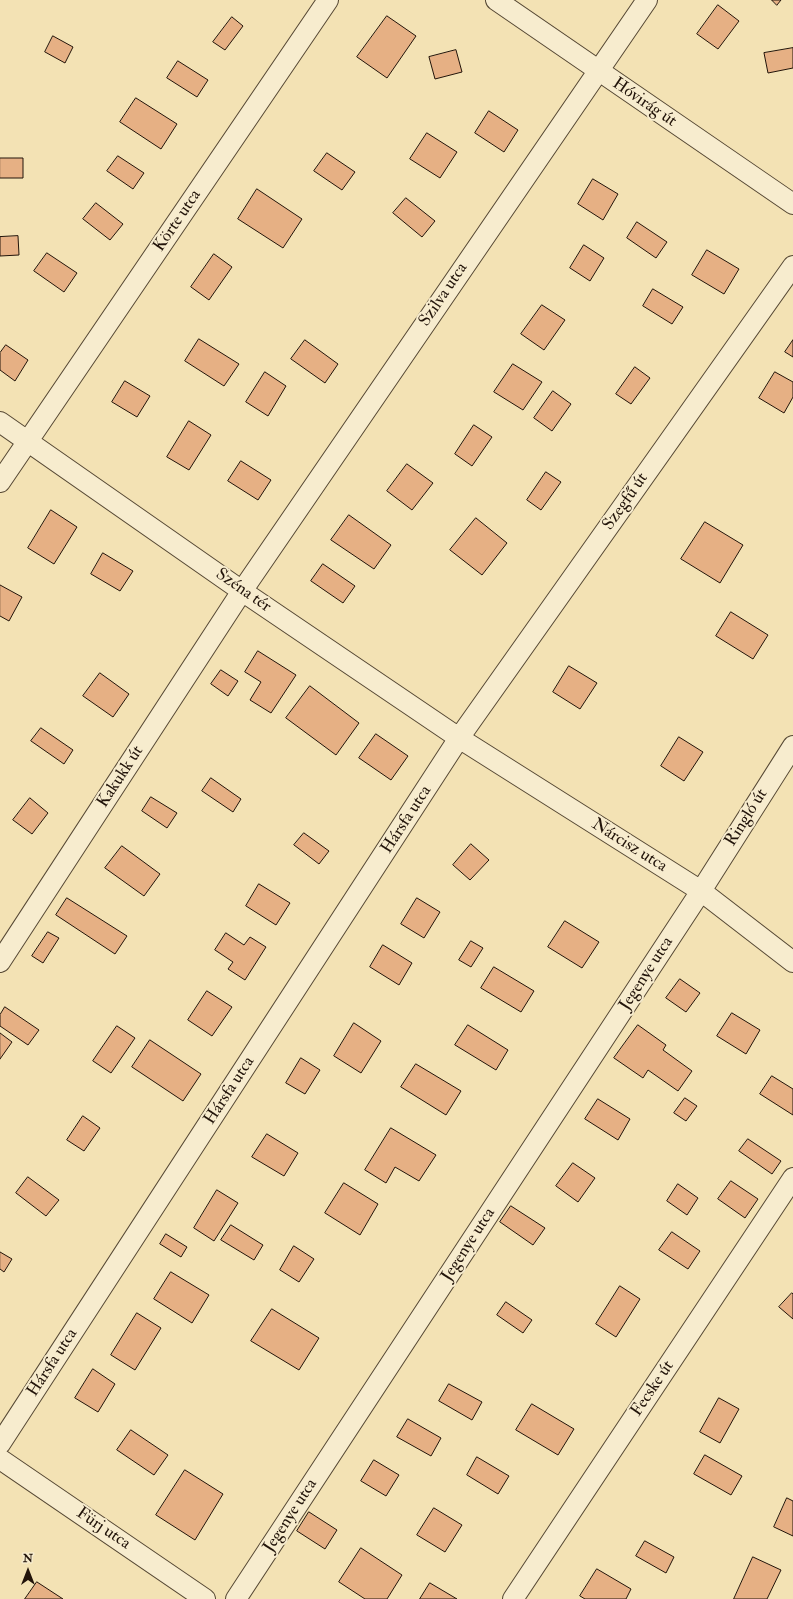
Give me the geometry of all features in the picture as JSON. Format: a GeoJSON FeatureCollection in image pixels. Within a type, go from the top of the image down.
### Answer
{"type":"FeatureCollection","features":[{"type":"Feature","properties":{"kind":"street","name":"Körte utca"},"geometry":{"type":"LineString","coordinates":[[0,482],[328,0]]}},
{"type":"Feature","properties":{"kind":"street","name":"Hóvirág út"},"geometry":{"type":"LineString","coordinates":[[496,0],[597,71],[793,204]]}},
{"type":"Feature","properties":{"kind":"street","name":"Szilva utca"},"geometry":{"type":"LineString","coordinates":[[242,592],[647,0]]}},
{"type":"Feature","properties":{"kind":"street","name":"Szegfű út"},"geometry":{"type":"LineString","coordinates":[[459,738],[793,266]]}},
{"type":"Feature","properties":{"kind":"street"},"geometry":{"type":"LineString","coordinates":[[0,422],[28,441]]}},
{"type":"Feature","properties":{"kind":"street","name":"Széna tér"},"geometry":{"type":"LineString","coordinates":[[28,441],[242,592],[459,738]]}},
{"type":"Feature","properties":{"kind":"street","name":"Kakukk út"},"geometry":{"type":"LineString","coordinates":[[0,962],[242,592]]}},
{"type":"Feature","properties":{"kind":"street","name":"Nárcisz utca"},"geometry":{"type":"LineString","coordinates":[[459,738],[701,891],[793,962]]}},
{"type":"Feature","properties":{"kind":"street","name":"Hársfa utca"},"geometry":{"type":"LineString","coordinates":[[0,1444],[459,738]]}},
{"type":"Feature","properties":{"kind":"street","name":"Ringló út"},"geometry":{"type":"LineString","coordinates":[[701,891],[793,746]]}},
{"type":"Feature","properties":{"kind":"street","name":"Jegenye utca"},"geometry":{"type":"LineString","coordinates":[[236,1599],[701,891]]}},
{"type":"Feature","properties":{"kind":"street","name":"Fecske út"},"geometry":{"type":"LineString","coordinates":[[513,1599],[793,1178]]}},
{"type":"Feature","properties":{"kind":"street","name":"Fürj utca"},"geometry":{"type":"LineString","coordinates":[[0,1459],[205,1599]]}},
{"type":"Feature","properties":{"kind":"building"},"geometry":{"type":"Polygon","coordinates":[[[772,0],[781,0],[777,5],[772,0]]]}},
{"type":"Feature","properties":{"kind":"building"},"geometry":{"type":"Polygon","coordinates":[[[718,5],[739,21],[718,49],[697,34],[718,5]]]}},
{"type":"Feature","properties":{"kind":"building"},"geometry":{"type":"Polygon","coordinates":[[[387,16],[416,36],[387,78],[357,57],[387,16]]]}},
{"type":"Feature","properties":{"kind":"building"},"geometry":{"type":"Polygon","coordinates":[[[232,17],[243,26],[225,50],[213,42],[232,17]]]}},
{"type":"Feature","properties":{"kind":"building"},"geometry":{"type":"Polygon","coordinates":[[[53,36],[73,47],[65,63],[45,52],[53,36]]]}},
{"type":"Feature","properties":{"kind":"building"},"geometry":{"type":"Polygon","coordinates":[[[793,48],[793,68],[768,73],[764,53],[793,48]]]}},
{"type":"Feature","properties":{"kind":"building"},"geometry":{"type":"Polygon","coordinates":[[[456,50],[462,72],[435,79],[429,57],[456,50]]]}},
{"type":"Feature","properties":{"kind":"building"},"geometry":{"type":"Polygon","coordinates":[[[178,61],[208,80],[197,97],[167,78],[178,61]]]}},
{"type":"Feature","properties":{"kind":"building"},"geometry":{"type":"Polygon","coordinates":[[[136,98],[177,124],[161,149],[120,122],[136,98]]]}},
{"type":"Feature","properties":{"kind":"building"},"geometry":{"type":"Polygon","coordinates":[[[489,111],[518,130],[504,152],[475,133],[489,111]]]}},
{"type":"Feature","properties":{"kind":"building"},"geometry":{"type":"Polygon","coordinates":[[[427,133],[457,152],[440,178],[410,159],[427,133]]]}},
{"type":"Feature","properties":{"kind":"building"},"geometry":{"type":"Polygon","coordinates":[[[327,153],[355,172],[342,190],[314,171],[327,153]]]}},
{"type":"Feature","properties":{"kind":"building"},"geometry":{"type":"Polygon","coordinates":[[[118,156],[144,173],[133,189],[107,171],[118,156]]]}},
{"type":"Feature","properties":{"kind":"building"},"geometry":{"type":"Polygon","coordinates":[[[0,158],[23,158],[23,178],[0,178],[0,158]]]}},
{"type":"Feature","properties":{"kind":"building"},"geometry":{"type":"Polygon","coordinates":[[[593,179],[618,194],[603,220],[578,204],[593,179]]]}},
{"type":"Feature","properties":{"kind":"building"},"geometry":{"type":"Polygon","coordinates":[[[257,189],[302,219],[283,248],[238,219],[257,189]]]}},
{"type":"Feature","properties":{"kind":"building"},"geometry":{"type":"Polygon","coordinates":[[[406,198],[435,221],[422,237],[393,213],[406,198]]]}},
{"type":"Feature","properties":{"kind":"building"},"geometry":{"type":"Polygon","coordinates":[[[96,203],[123,224],[110,240],[83,219],[96,203]]]}},
{"type":"Feature","properties":{"kind":"building"},"geometry":{"type":"Polygon","coordinates":[[[637,222],[667,242],[656,258],[627,238],[637,222]]]}},
{"type":"Feature","properties":{"kind":"building"},"geometry":{"type":"Polygon","coordinates":[[[18,236],[19,255],[0,256],[0,237],[18,236]]]}},
{"type":"Feature","properties":{"kind":"building"},"geometry":{"type":"Polygon","coordinates":[[[584,245],[604,258],[590,281],[570,268],[584,245]]]}},
{"type":"Feature","properties":{"kind":"building"},"geometry":{"type":"Polygon","coordinates":[[[707,250],[739,269],[724,294],[692,275],[707,250]]]}},
{"type":"Feature","properties":{"kind":"building"},"geometry":{"type":"Polygon","coordinates":[[[47,253],[77,273],[64,292],[34,271],[47,253]]]}},
{"type":"Feature","properties":{"kind":"building"},"geometry":{"type":"Polygon","coordinates":[[[214,254],[232,267],[209,300],[191,287],[214,254]]]}},
{"type":"Feature","properties":{"kind":"building"},"geometry":{"type":"Polygon","coordinates":[[[653,289],[683,307],[672,324],[643,306],[653,289]]]}},
{"type":"Feature","properties":{"kind":"building"},"geometry":{"type":"Polygon","coordinates":[[[542,305],[565,320],[544,350],[521,334],[542,305]]]}},
{"type":"Feature","properties":{"kind":"building"},"geometry":{"type":"Polygon","coordinates":[[[199,339],[239,364],[224,386],[185,361],[199,339]]]}},
{"type":"Feature","properties":{"kind":"building"},"geometry":{"type":"Polygon","coordinates":[[[305,340],[338,364],[325,383],[291,359],[305,340]]]}},
{"type":"Feature","properties":{"kind":"building"},"geometry":{"type":"Polygon","coordinates":[[[793,340],[793,357],[785,352],[793,340]]]}},
{"type":"Feature","properties":{"kind":"building"},"geometry":{"type":"Polygon","coordinates":[[[6,345],[28,360],[15,381],[0,370],[0,353],[6,345]]]}},
{"type":"Feature","properties":{"kind":"building"},"geometry":{"type":"Polygon","coordinates":[[[513,364],[542,382],[523,410],[494,392],[513,364]]]}},
{"type":"Feature","properties":{"kind":"building"},"geometry":{"type":"Polygon","coordinates":[[[635,367],[650,378],[631,404],[616,394],[635,367]]]}},
{"type":"Feature","properties":{"kind":"building"},"geometry":{"type":"Polygon","coordinates":[[[265,372],[286,386],[268,416],[246,402],[265,372]]]}},
{"type":"Feature","properties":{"kind":"building"},"geometry":{"type":"Polygon","coordinates":[[[775,372],[793,382],[793,397],[784,413],[759,398],[775,372]]]}},
{"type":"Feature","properties":{"kind":"building"},"geometry":{"type":"Polygon","coordinates":[[[125,381],[150,396],[137,417],[112,402],[125,381]]]}},
{"type":"Feature","properties":{"kind":"building"},"geometry":{"type":"Polygon","coordinates":[[[553,391],[571,404],[552,431],[534,418],[553,391]]]}},
{"type":"Feature","properties":{"kind":"building"},"geometry":{"type":"Polygon","coordinates":[[[189,421],[211,435],[189,470],[167,457],[189,421]]]}},
{"type":"Feature","properties":{"kind":"building"},"geometry":{"type":"Polygon","coordinates":[[[474,425],[492,437],[472,466],[455,454],[474,425]]]}},
{"type":"Feature","properties":{"kind":"building"},"geometry":{"type":"Polygon","coordinates":[[[241,461],[271,480],[258,500],[228,481],[241,461]]]}},
{"type":"Feature","properties":{"kind":"building"},"geometry":{"type":"Polygon","coordinates":[[[407,464],[433,483],[412,510],[387,491],[407,464]]]}},
{"type":"Feature","properties":{"kind":"building"},"geometry":{"type":"Polygon","coordinates":[[[546,472],[561,482],[541,510],[527,500],[546,472]]]}},
{"type":"Feature","properties":{"kind":"building"},"geometry":{"type":"Polygon","coordinates":[[[51,510],[77,527],[54,564],[28,548],[51,510]]]}},
{"type":"Feature","properties":{"kind":"building"},"geometry":{"type":"Polygon","coordinates":[[[349,515],[391,545],[374,569],[331,540],[349,515]]]}},
{"type":"Feature","properties":{"kind":"building"},"geometry":{"type":"Polygon","coordinates":[[[476,518],[507,543],[482,575],[450,550],[476,518]]]}},
{"type":"Feature","properties":{"kind":"building"},"geometry":{"type":"Polygon","coordinates":[[[705,522],[743,545],[720,583],[681,559],[705,522]]]}},
{"type":"Feature","properties":{"kind":"building"},"geometry":{"type":"Polygon","coordinates":[[[103,553],[133,571],[120,591],[91,574],[103,553]]]}},
{"type":"Feature","properties":{"kind":"building"},"geometry":{"type":"Polygon","coordinates":[[[323,564],[355,586],[343,603],[311,581],[323,564]]]}},
{"type":"Feature","properties":{"kind":"building"},"geometry":{"type":"Polygon","coordinates":[[[0,585],[22,597],[9,621],[0,616],[0,585]]]}},
{"type":"Feature","properties":{"kind":"building"},"geometry":{"type":"Polygon","coordinates":[[[731,612],[768,635],[753,659],[716,636],[731,612]]]}},
{"type":"Feature","properties":{"kind":"building"},"geometry":{"type":"Polygon","coordinates":[[[258,651],[296,675],[271,713],[250,700],[261,682],[245,672],[258,651]]]}},
{"type":"Feature","properties":{"kind":"building"},"geometry":{"type":"Polygon","coordinates":[[[569,666],[597,683],[580,709],[553,692],[569,666]]]}},
{"type":"Feature","properties":{"kind":"building"},"geometry":{"type":"Polygon","coordinates":[[[221,670],[238,681],[228,696],[211,684],[221,670]]]}},
{"type":"Feature","properties":{"kind":"building"},"geometry":{"type":"Polygon","coordinates":[[[100,673],[129,694],[113,717],[83,696],[100,673]]]}},
{"type":"Feature","properties":{"kind":"building"},"geometry":{"type":"Polygon","coordinates":[[[310,686],[359,723],[336,755],[286,718],[310,686]]]}},
{"type":"Feature","properties":{"kind":"building"},"geometry":{"type":"Polygon","coordinates":[[[41,728],[73,750],[64,764],[31,741],[41,728]]]}},
{"type":"Feature","properties":{"kind":"building"},"geometry":{"type":"Polygon","coordinates":[[[376,734],[408,756],[391,780],[359,758],[376,734]]]}},
{"type":"Feature","properties":{"kind":"building"},"geometry":{"type":"Polygon","coordinates":[[[679,737],[703,752],[684,781],[661,766],[679,737]]]}},
{"type":"Feature","properties":{"kind":"building"},"geometry":{"type":"Polygon","coordinates":[[[211,778],[241,799],[233,812],[202,791],[211,778]]]}},
{"type":"Feature","properties":{"kind":"building"},"geometry":{"type":"Polygon","coordinates":[[[151,797],[177,813],[167,828],[142,811],[151,797]]]}},
{"type":"Feature","properties":{"kind":"building"},"geometry":{"type":"Polygon","coordinates":[[[30,798],[48,813],[32,834],[13,820],[30,798]]]}},
{"type":"Feature","properties":{"kind":"building"},"geometry":{"type":"Polygon","coordinates":[[[304,833],[329,851],[319,864],[294,845],[304,833]]]}},
{"type":"Feature","properties":{"kind":"building"},"geometry":{"type":"Polygon","coordinates":[[[471,844],[489,860],[470,880],[453,865],[471,844]]]}},
{"type":"Feature","properties":{"kind":"building"},"geometry":{"type":"Polygon","coordinates":[[[122,846],[160,874],[144,896],[105,868],[122,846]]]}},
{"type":"Feature","properties":{"kind":"building"},"geometry":{"type":"Polygon","coordinates":[[[259,884],[290,903],[276,925],[246,906],[259,884]]]}},
{"type":"Feature","properties":{"kind":"building"},"geometry":{"type":"Polygon","coordinates":[[[67,898],[127,936],[115,954],[56,915],[67,898]]]}},
{"type":"Feature","properties":{"kind":"building"},"geometry":{"type":"Polygon","coordinates":[[[417,898],[440,912],[424,938],[401,924],[417,898]]]}},
{"type":"Feature","properties":{"kind":"building"},"geometry":{"type":"Polygon","coordinates":[[[565,921],[599,942],[582,968],[548,947],[565,921]]]}},
{"type":"Feature","properties":{"kind":"building"},"geometry":{"type":"Polygon","coordinates":[[[48,932],[59,938],[43,963],[32,956],[48,932]]]}},
{"type":"Feature","properties":{"kind":"building"},"geometry":{"type":"Polygon","coordinates":[[[226,933],[244,945],[250,937],[266,947],[245,980],[228,969],[233,962],[215,950],[226,933]]]}},
{"type":"Feature","properties":{"kind":"building"},"geometry":{"type":"Polygon","coordinates":[[[471,941],[483,948],[471,967],[459,960],[471,941]]]}},
{"type":"Feature","properties":{"kind":"building"},"geometry":{"type":"Polygon","coordinates":[[[383,945],[412,963],[399,985],[370,967],[383,945]]]}},
{"type":"Feature","properties":{"kind":"building"},"geometry":{"type":"Polygon","coordinates":[[[494,967],[534,991],[521,1012],[481,988],[494,967]]]}},
{"type":"Feature","properties":{"kind":"building"},"geometry":{"type":"Polygon","coordinates":[[[680,979],[700,993],[686,1012],[666,998],[680,979]]]}},
{"type":"Feature","properties":{"kind":"building"},"geometry":{"type":"Polygon","coordinates":[[[207,991],[232,1007],[212,1036],[188,1020],[207,991]]]}},
{"type":"Feature","properties":{"kind":"building"},"geometry":{"type":"Polygon","coordinates":[[[5,1007],[39,1030],[28,1045],[0,1026],[0,1015],[5,1007]]]}},
{"type":"Feature","properties":{"kind":"building"},"geometry":{"type":"Polygon","coordinates":[[[732,1013],[760,1030],[746,1054],[717,1036],[732,1013]]]}},
{"type":"Feature","properties":{"kind":"building"},"geometry":{"type":"Polygon","coordinates":[[[354,1023],[381,1041],[361,1073],[334,1056],[354,1023]]]}},
{"type":"Feature","properties":{"kind":"building"},"geometry":{"type":"Polygon","coordinates":[[[468,1025],[508,1050],[496,1070],[455,1045],[468,1025]]]}},
{"type":"Feature","properties":{"kind":"building"},"geometry":{"type":"Polygon","coordinates":[[[638,1025],[666,1045],[663,1050],[692,1071],[678,1091],[648,1070],[643,1078],[614,1058],[638,1025]]]}},
{"type":"Feature","properties":{"kind":"building"},"geometry":{"type":"Polygon","coordinates":[[[117,1026],[135,1038],[111,1073],[93,1061],[117,1026]]]}},
{"type":"Feature","properties":{"kind":"building"},"geometry":{"type":"Polygon","coordinates":[[[0,1033],[12,1042],[0,1059],[0,1033]]]}},
{"type":"Feature","properties":{"kind":"building"},"geometry":{"type":"Polygon","coordinates":[[[150,1040],[201,1074],[183,1101],[132,1067],[150,1040]]]}},
{"type":"Feature","properties":{"kind":"building"},"geometry":{"type":"Polygon","coordinates":[[[301,1058],[320,1070],[305,1094],[286,1083],[301,1058]]]}},
{"type":"Feature","properties":{"kind":"building"},"geometry":{"type":"Polygon","coordinates":[[[416,1064],[461,1091],[446,1115],[401,1087],[416,1064]]]}},
{"type":"Feature","properties":{"kind":"building"},"geometry":{"type":"Polygon","coordinates":[[[772,1076],[793,1089],[793,1115],[760,1094],[772,1076]]]}},
{"type":"Feature","properties":{"kind":"building"},"geometry":{"type":"Polygon","coordinates":[[[685,1098],[697,1106],[686,1121],[674,1113],[685,1098]]]}},
{"type":"Feature","properties":{"kind":"building"},"geometry":{"type":"Polygon","coordinates":[[[598,1099],[630,1119],[618,1140],[585,1119],[598,1099]]]}},
{"type":"Feature","properties":{"kind":"building"},"geometry":{"type":"Polygon","coordinates":[[[83,1116],[100,1128],[84,1151],[67,1140],[83,1116]]]}},
{"type":"Feature","properties":{"kind":"building"},"geometry":{"type":"Polygon","coordinates":[[[391,1128],[436,1155],[419,1181],[395,1167],[386,1183],[365,1170],[391,1128]]]}},
{"type":"Feature","properties":{"kind":"building"},"geometry":{"type":"Polygon","coordinates":[[[267,1134],[298,1153],[284,1176],[252,1157],[267,1134]]]}},
{"type":"Feature","properties":{"kind":"building"},"geometry":{"type":"Polygon","coordinates":[[[748,1139],[781,1161],[772,1174],[739,1151],[748,1139]]]}},
{"type":"Feature","properties":{"kind":"building"},"geometry":{"type":"Polygon","coordinates":[[[573,1163],[595,1178],[578,1202],[556,1186],[573,1163]]]}},
{"type":"Feature","properties":{"kind":"building"},"geometry":{"type":"Polygon","coordinates":[[[28,1177],[59,1200],[46,1216],[16,1193],[28,1177]]]}},
{"type":"Feature","properties":{"kind":"building"},"geometry":{"type":"Polygon","coordinates":[[[731,1181],[758,1199],[745,1218],[718,1199],[731,1181]]]}},
{"type":"Feature","properties":{"kind":"building"},"geometry":{"type":"Polygon","coordinates":[[[344,1183],[378,1204],[360,1235],[325,1213],[344,1183]]]}},
{"type":"Feature","properties":{"kind":"building"},"geometry":{"type":"Polygon","coordinates":[[[678,1184],[698,1198],[687,1215],[667,1201],[678,1184]]]}},
{"type":"Feature","properties":{"kind":"building"},"geometry":{"type":"Polygon","coordinates":[[[217,1190],[238,1203],[214,1241],[194,1228],[217,1190]]]}},
{"type":"Feature","properties":{"kind":"building"},"geometry":{"type":"Polygon","coordinates":[[[511,1206],[545,1228],[533,1245],[500,1222],[511,1206]]]}},
{"type":"Feature","properties":{"kind":"building"},"geometry":{"type":"Polygon","coordinates":[[[231,1225],[263,1245],[254,1260],[221,1240],[231,1225]]]}},
{"type":"Feature","properties":{"kind":"building"},"geometry":{"type":"Polygon","coordinates":[[[672,1232],[700,1251],[688,1269],[659,1250],[672,1232]]]}},
{"type":"Feature","properties":{"kind":"building"},"geometry":{"type":"Polygon","coordinates":[[[166,1234],[187,1247],[181,1257],[160,1244],[166,1234]]]}},
{"type":"Feature","properties":{"kind":"building"},"geometry":{"type":"Polygon","coordinates":[[[294,1246],[314,1259],[299,1282],[280,1270],[294,1246]]]}},
{"type":"Feature","properties":{"kind":"building"},"geometry":{"type":"Polygon","coordinates":[[[0,1252],[12,1259],[4,1272],[0,1269],[0,1252]]]}},
{"type":"Feature","properties":{"kind":"building"},"geometry":{"type":"Polygon","coordinates":[[[171,1272],[209,1295],[192,1323],[154,1299],[171,1272]]]}},
{"type":"Feature","properties":{"kind":"building"},"geometry":{"type":"Polygon","coordinates":[[[620,1286],[640,1299],[616,1337],[596,1324],[620,1286]]]}},
{"type":"Feature","properties":{"kind":"building"},"geometry":{"type":"Polygon","coordinates":[[[792,1293],[793,1294],[793,1319],[779,1307],[792,1293]]]}},
{"type":"Feature","properties":{"kind":"building"},"geometry":{"type":"Polygon","coordinates":[[[506,1302],[532,1320],[523,1333],[497,1315],[506,1302]]]}},
{"type":"Feature","properties":{"kind":"building"},"geometry":{"type":"Polygon","coordinates":[[[272,1309],[319,1338],[299,1370],[251,1341],[272,1309]]]}},
{"type":"Feature","properties":{"kind":"building"},"geometry":{"type":"Polygon","coordinates":[[[137,1313],[161,1328],[135,1370],[111,1355],[137,1313]]]}},
{"type":"Feature","properties":{"kind":"building"},"geometry":{"type":"Polygon","coordinates":[[[93,1369],[115,1384],[98,1412],[75,1398],[93,1369]]]}},
{"type":"Feature","properties":{"kind":"building"},"geometry":{"type":"Polygon","coordinates":[[[449,1384],[482,1402],[472,1420],[439,1401],[449,1384]]]}},
{"type":"Feature","properties":{"kind":"building"},"geometry":{"type":"Polygon","coordinates":[[[719,1398],[739,1409],[720,1443],[700,1432],[719,1398]]]}},
{"type":"Feature","properties":{"kind":"building"},"geometry":{"type":"Polygon","coordinates":[[[532,1404],[574,1429],[558,1455],[516,1430],[532,1404]]]}},
{"type":"Feature","properties":{"kind":"building"},"geometry":{"type":"Polygon","coordinates":[[[408,1419],[441,1438],[431,1456],[397,1437],[408,1419]]]}},
{"type":"Feature","properties":{"kind":"building"},"geometry":{"type":"Polygon","coordinates":[[[131,1430],[168,1455],[154,1475],[117,1450],[131,1430]]]}},
{"type":"Feature","properties":{"kind":"building"},"geometry":{"type":"Polygon","coordinates":[[[705,1455],[742,1476],[731,1495],[694,1474],[705,1455]]]}},
{"type":"Feature","properties":{"kind":"building"},"geometry":{"type":"Polygon","coordinates":[[[477,1457],[509,1476],[498,1494],[467,1475],[477,1457]]]}},
{"type":"Feature","properties":{"kind":"building"},"geometry":{"type":"Polygon","coordinates":[[[374,1460],[399,1475],[386,1496],[361,1481],[374,1460]]]}},
{"type":"Feature","properties":{"kind":"building"},"geometry":{"type":"Polygon","coordinates":[[[185,1470],[223,1494],[195,1540],[156,1515],[185,1470]]]}},
{"type":"Feature","properties":{"kind":"building"},"geometry":{"type":"Polygon","coordinates":[[[787,1498],[793,1501],[793,1536],[774,1527],[787,1498]]]}},
{"type":"Feature","properties":{"kind":"building"},"geometry":{"type":"Polygon","coordinates":[[[434,1508],[462,1525],[445,1552],[417,1535],[434,1508]]]}},
{"type":"Feature","properties":{"kind":"building"},"geometry":{"type":"Polygon","coordinates":[[[309,1512],[337,1530],[325,1549],[297,1531],[309,1512]]]}},
{"type":"Feature","properties":{"kind":"building"},"geometry":{"type":"Polygon","coordinates":[[[645,1541],[674,1557],[666,1573],[636,1556],[645,1541]]]}},
{"type":"Feature","properties":{"kind":"building"},"geometry":{"type":"Polygon","coordinates":[[[361,1548],[402,1575],[387,1599],[365,1599],[339,1582],[361,1548]]]}},
{"type":"Feature","properties":{"kind":"building"},"geometry":{"type":"Polygon","coordinates":[[[753,1557],[781,1570],[767,1599],[734,1599],[753,1557]]]}},
{"type":"Feature","properties":{"kind":"building"},"geometry":{"type":"Polygon","coordinates":[[[597,1569],[631,1589],[626,1599],[585,1599],[580,1596],[597,1569]]]}},
{"type":"Feature","properties":{"kind":"building"},"geometry":{"type":"Polygon","coordinates":[[[37,1582],[63,1599],[25,1599],[37,1582]]]}},
{"type":"Feature","properties":{"kind":"building"},"geometry":{"type":"Polygon","coordinates":[[[430,1583],[457,1599],[420,1599],[430,1583]]]}}]}
